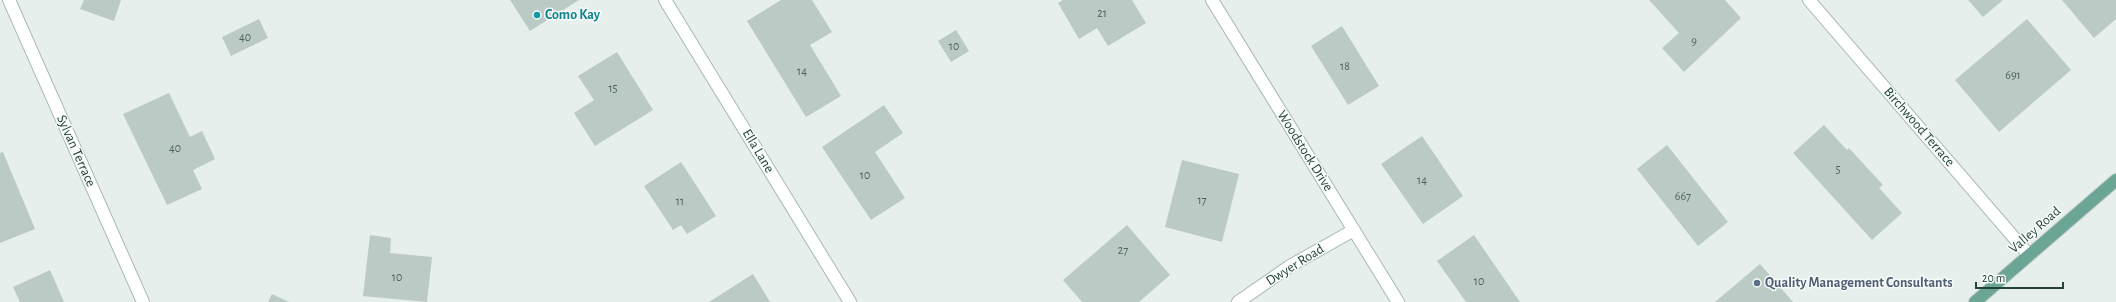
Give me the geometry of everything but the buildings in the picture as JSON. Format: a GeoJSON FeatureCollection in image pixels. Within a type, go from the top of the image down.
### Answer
{"type":"FeatureCollection","features":[{"type":"Feature","properties":{"kind":"main road","name":"Valley Road"},"geometry":{"type":"LineString","coordinates":[[1974,302],[2116,180]]}},
{"type":"Feature","properties":{"kind":"street","name":"Sylvan Terrace"},"geometry":{"type":"LineString","coordinates":[[9,0],[143,302]]}},
{"type":"Feature","properties":{"kind":"street","name":"Ella Lane"},"geometry":{"type":"LineString","coordinates":[[665,0],[850,302]]}},
{"type":"Feature","properties":{"kind":"street","name":"Woodstock Drive"},"geometry":{"type":"LineString","coordinates":[[1212,0],[1398,302]]}},
{"type":"Feature","properties":{"kind":"street","name":"Birchwood Terrace"},"geometry":{"type":"LineString","coordinates":[[1809,0],[2029,255]]}},
{"type":"Feature","properties":{"kind":"street","name":"Dwyer Road"},"geometry":{"type":"LineString","coordinates":[[1238,302],[1290,266],[1354,230]]}},
{"type":"Feature","properties":{"kind":"place","name":"Como Kay"},"geometry":{"type":"Point","coordinates":[537,15]}},
{"type":"Feature","properties":{"kind":"place","name":"Quality Management Consultants"},"geometry":{"type":"Point","coordinates":[1757,283]}}]}
